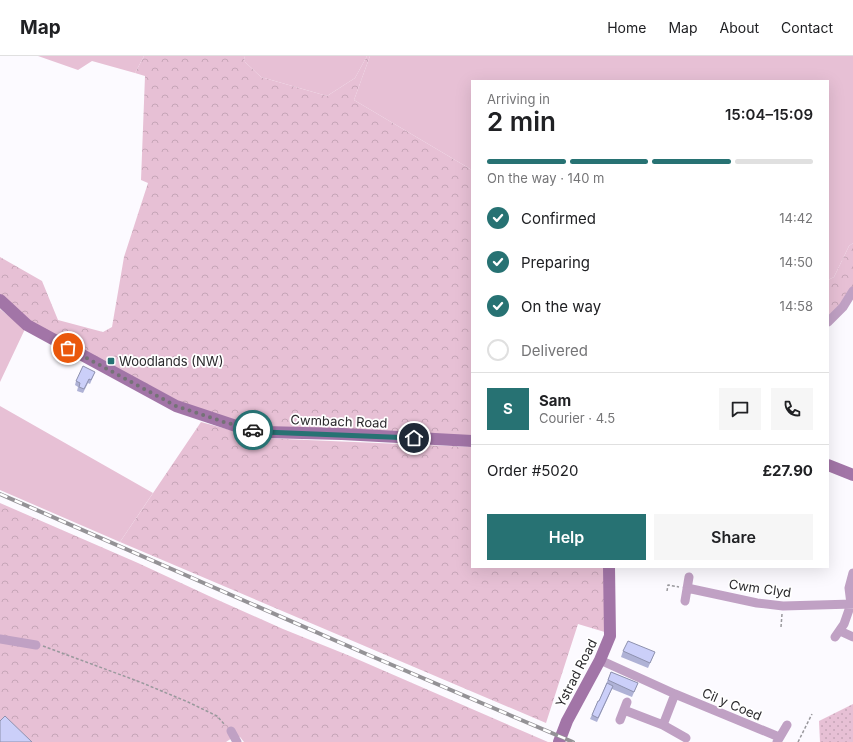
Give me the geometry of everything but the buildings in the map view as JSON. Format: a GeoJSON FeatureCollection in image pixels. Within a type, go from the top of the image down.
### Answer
{"type":"FeatureCollection","features":[{"type":"Feature","properties":{"kind":"main road","name":"Cwmbach Road"},"geometry":{"type":"LineString","coordinates":[[0,300],[27,325],[176,406],[242,428],[264,432],[342,434],[471,441]]}},
{"type":"Feature","properties":{"kind":"main road"},"geometry":{"type":"LineString","coordinates":[[829,465],[853,475]]}},
{"type":"Feature","properties":{"kind":"main road","name":"Ystrad Road"},"geometry":{"type":"LineString","coordinates":[[559,742],[567,721],[600,660],[610,636],[609,568]]}},
{"type":"Feature","properties":{"kind":"street"},"geometry":{"type":"LineString","coordinates":[[829,321],[843,307],[853,292]]}},
{"type":"Feature","properties":{"kind":"street"},"geometry":{"type":"LineString","coordinates":[[853,573],[849,588],[852,604],[838,634],[853,637]]}},
{"type":"Feature","properties":{"kind":"street"},"geometry":{"type":"LineString","coordinates":[[685,601],[689,577]]}},
{"type":"Feature","properties":{"kind":"street","name":"Cwm Clyd"},"geometry":{"type":"LineString","coordinates":[[687,588],[757,603],[783,606],[852,604]]}},
{"type":"Feature","properties":{"kind":"street"},"geometry":{"type":"LineString","coordinates":[[0,639],[36,645]]}},
{"type":"Feature","properties":{"kind":"street","name":"Cil y Coed"},"geometry":{"type":"LineString","coordinates":[[600,660],[778,740],[787,725]]}},
{"type":"Feature","properties":{"kind":"street"},"geometry":{"type":"LineString","coordinates":[[663,725],[676,694]]}},
{"type":"Feature","properties":{"kind":"street"},"geometry":{"type":"LineString","coordinates":[[620,720],[626,706],[686,738]]}},
{"type":"Feature","properties":{"kind":"street"},"geometry":{"type":"LineString","coordinates":[[231,731],[237,742]]}},
{"type":"Feature","properties":{"kind":"path"},"geometry":{"type":"LineString","coordinates":[[667,591],[668,585],[687,588]]}},
{"type":"Feature","properties":{"kind":"path"},"geometry":{"type":"LineString","coordinates":[[781,627],[783,606]]}},
{"type":"Feature","properties":{"kind":"path"},"geometry":{"type":"LineString","coordinates":[[36,645],[50,648],[188,702],[217,716],[231,731]]}},
{"type":"Feature","properties":{"kind":"path"},"geometry":{"type":"LineString","coordinates":[[798,742],[812,714]]}},
{"type":"Feature","properties":{"kind":"green space"},"geometry":{"type":"Polygon","coordinates":[[[38,56],[144,56],[135,73],[92,61],[78,70],[38,56]]]}},
{"type":"Feature","properties":{"kind":"green space"},"geometry":{"type":"Polygon","coordinates":[[[144,56],[244,56],[245,62],[261,77],[327,96],[355,78],[367,56],[370,56],[354,100],[471,169],[471,437],[265,427],[245,424],[178,403],[27,322],[0,295],[0,257],[42,281],[58,320],[103,332],[112,327],[124,257],[148,183],[141,180],[145,76],[135,73],[144,56]]]}},
{"type":"Feature","properties":{"kind":"green space"},"geometry":{"type":"Polygon","coordinates":[[[244,56],[367,56],[355,78],[327,96],[261,77],[245,62],[244,56]]]}},
{"type":"Feature","properties":{"kind":"green space"},"geometry":{"type":"Polygon","coordinates":[[[370,56],[853,56],[853,243],[849,246],[834,277],[829,280],[829,80],[471,80],[471,169],[354,100],[370,56]]]}},
{"type":"Feature","properties":{"kind":"green space"},"geometry":{"type":"Polygon","coordinates":[[[853,243],[853,288],[829,319],[829,280],[834,277],[849,246],[853,243]]]}},
{"type":"Feature","properties":{"kind":"green space"},"geometry":{"type":"Polygon","coordinates":[[[0,309],[25,329],[0,382],[0,309]]]}},
{"type":"Feature","properties":{"kind":"green space"},"geometry":{"type":"Polygon","coordinates":[[[0,406],[153,493],[120,542],[0,490],[0,406]]]}},
{"type":"Feature","properties":{"kind":"green space"},"geometry":{"type":"Polygon","coordinates":[[[201,422],[260,438],[471,447],[471,568],[608,568],[608,633],[578,624],[546,723],[120,542],[201,422]]]}},
{"type":"Feature","properties":{"kind":"green space"},"geometry":{"type":"Polygon","coordinates":[[[0,503],[138,563],[283,629],[350,656],[548,742],[244,742],[240,737],[235,736],[226,742],[21,742],[0,722],[0,503]]]}},
{"type":"Feature","properties":{"kind":"green space"},"geometry":{"type":"Polygon","coordinates":[[[853,704],[853,742],[820,742],[819,721],[853,704]]]}},
{"type":"Feature","properties":{"kind":"railway"},"geometry":{"type":"LineString","coordinates":[[0,494],[364,653],[573,742]]}},
{"type":"Feature","properties":{"kind":"way so far"},"geometry":{"type":"LineString","coordinates":[[68,348],[176,406],[242,428],[253,430]]}},
{"type":"Feature","properties":{"kind":"place","name":"Woodlands (NW)"},"geometry":{"type":"Point","coordinates":[111,361]}},
{"type":"Feature","properties":{"kind":"route"},"geometry":{"type":"LineString","coordinates":[[253,430],[264,432],[414,438]]}}]}
